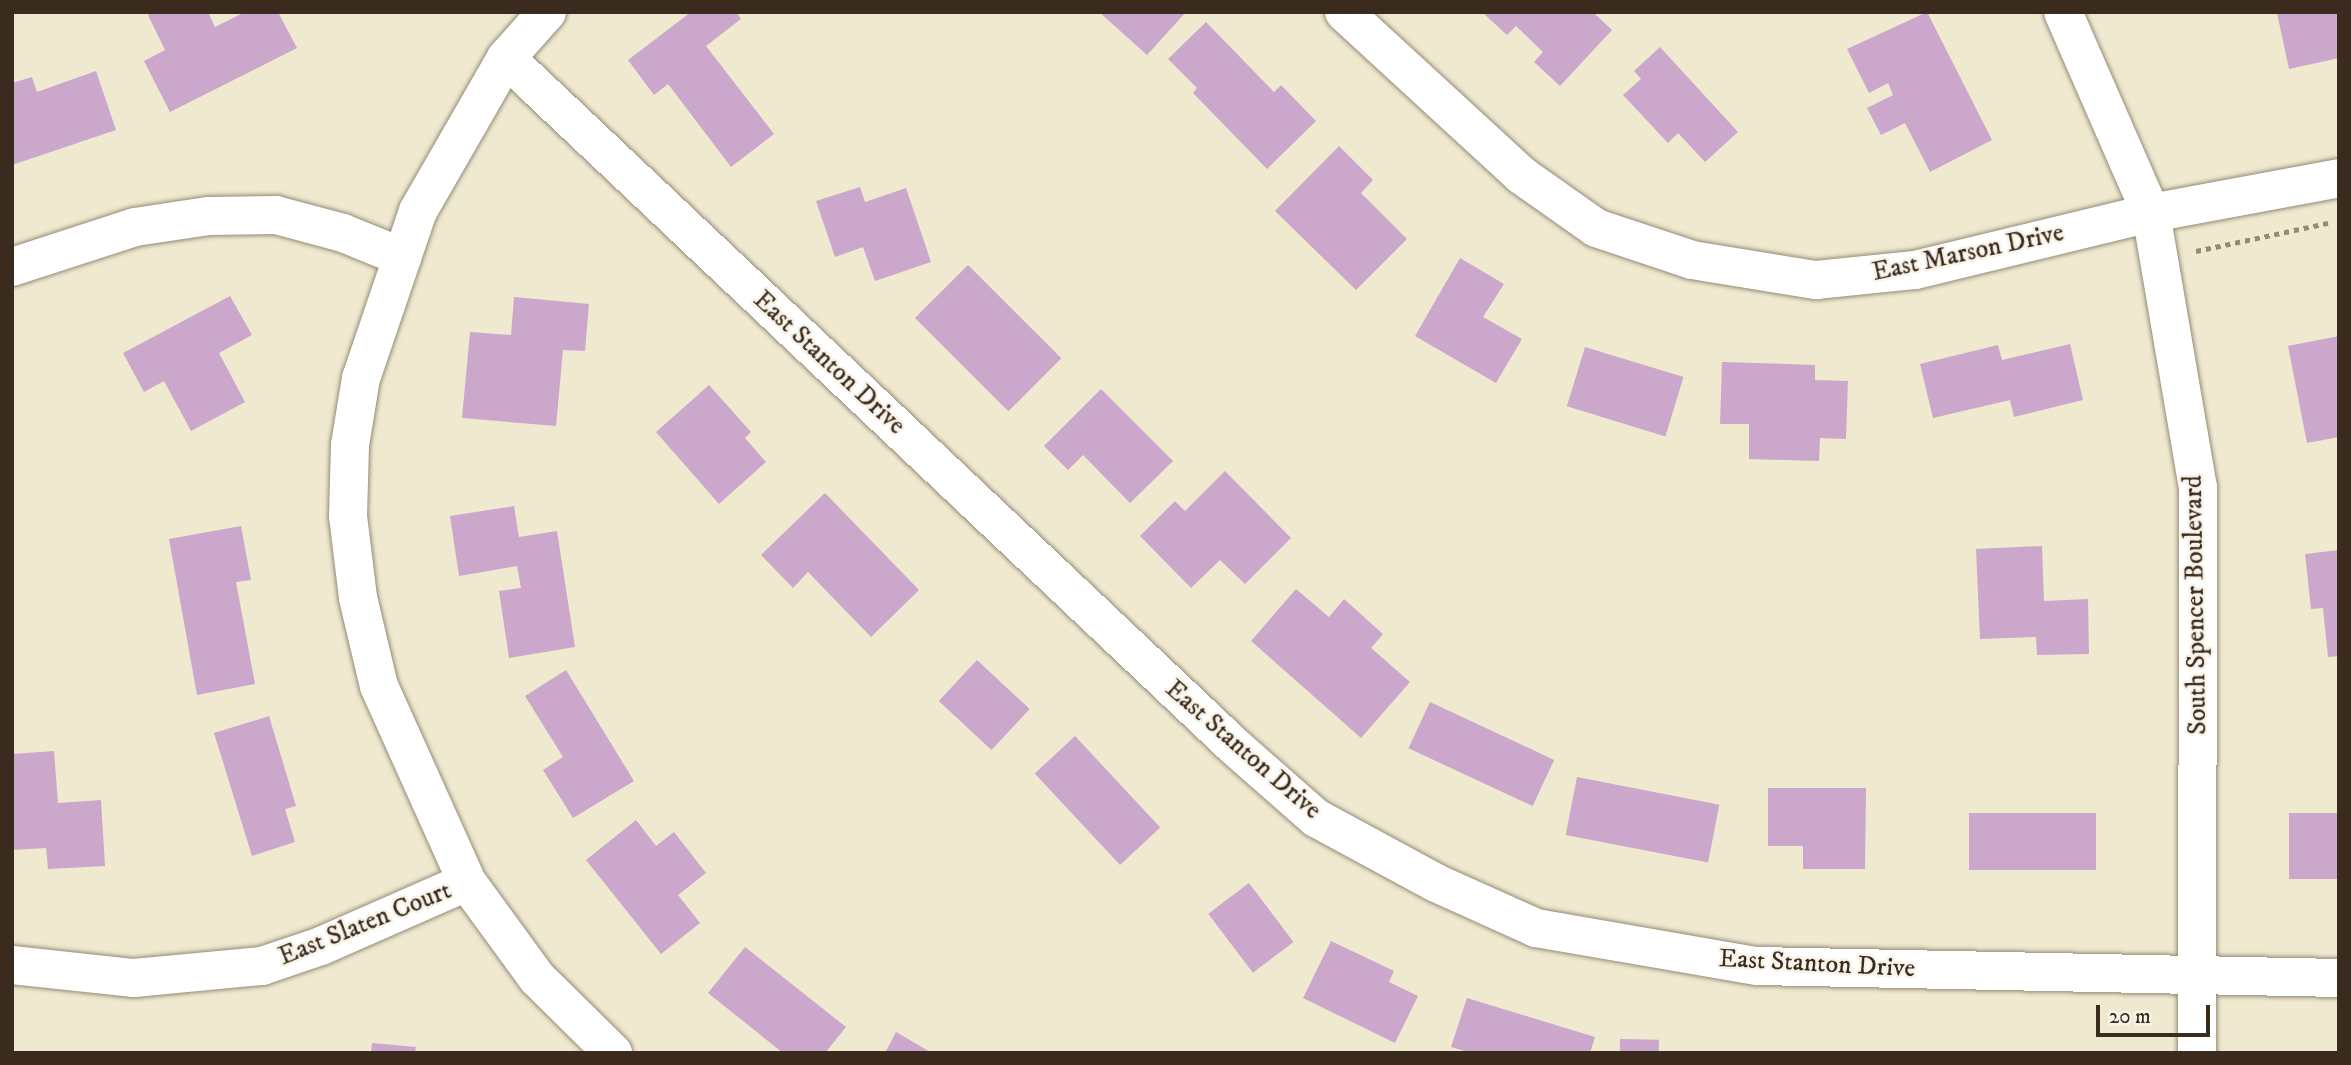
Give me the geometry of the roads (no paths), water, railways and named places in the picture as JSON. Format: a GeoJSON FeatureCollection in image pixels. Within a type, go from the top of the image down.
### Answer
{"type":"FeatureCollection","features":[{"type":"Feature","properties":{"kind":"street"},"geometry":{"type":"LineString","coordinates":[[547,12],[506,58],[418,211],[360,378],[350,445],[348,516],[358,598],[379,686],[467,882],[537,978],[613,1053]]}},
{"type":"Feature","properties":{"kind":"street","name":"East Marson Drive"},"geometry":{"type":"LineString","coordinates":[[1344,12],[1521,175],[1596,228],[1692,260],[1828,279],[1915,270],[2151,213],[2339,178]]}},
{"type":"Feature","properties":{"kind":"street","name":"South Spencer Boulevard"},"geometry":{"type":"LineString","coordinates":[[2063,12],[2151,213],[2198,487],[2197,1053]]}},
{"type":"Feature","properties":{"kind":"street","name":"East Stanton Drive"},"geometry":{"type":"LineString","coordinates":[[506,58],[1234,746],[1316,818],[1436,883],[1536,928],[1757,966],[2339,978]]}},
{"type":"Feature","properties":{"kind":"street"},"geometry":{"type":"LineString","coordinates":[[12,267],[135,227],[209,216],[276,215],[343,233],[402,257]]}},
{"type":"Feature","properties":{"kind":"street","name":"East Slaten Court"},"geometry":{"type":"LineString","coordinates":[[12,965],[134,978],[262,966],[321,946],[467,882]]}}]}
